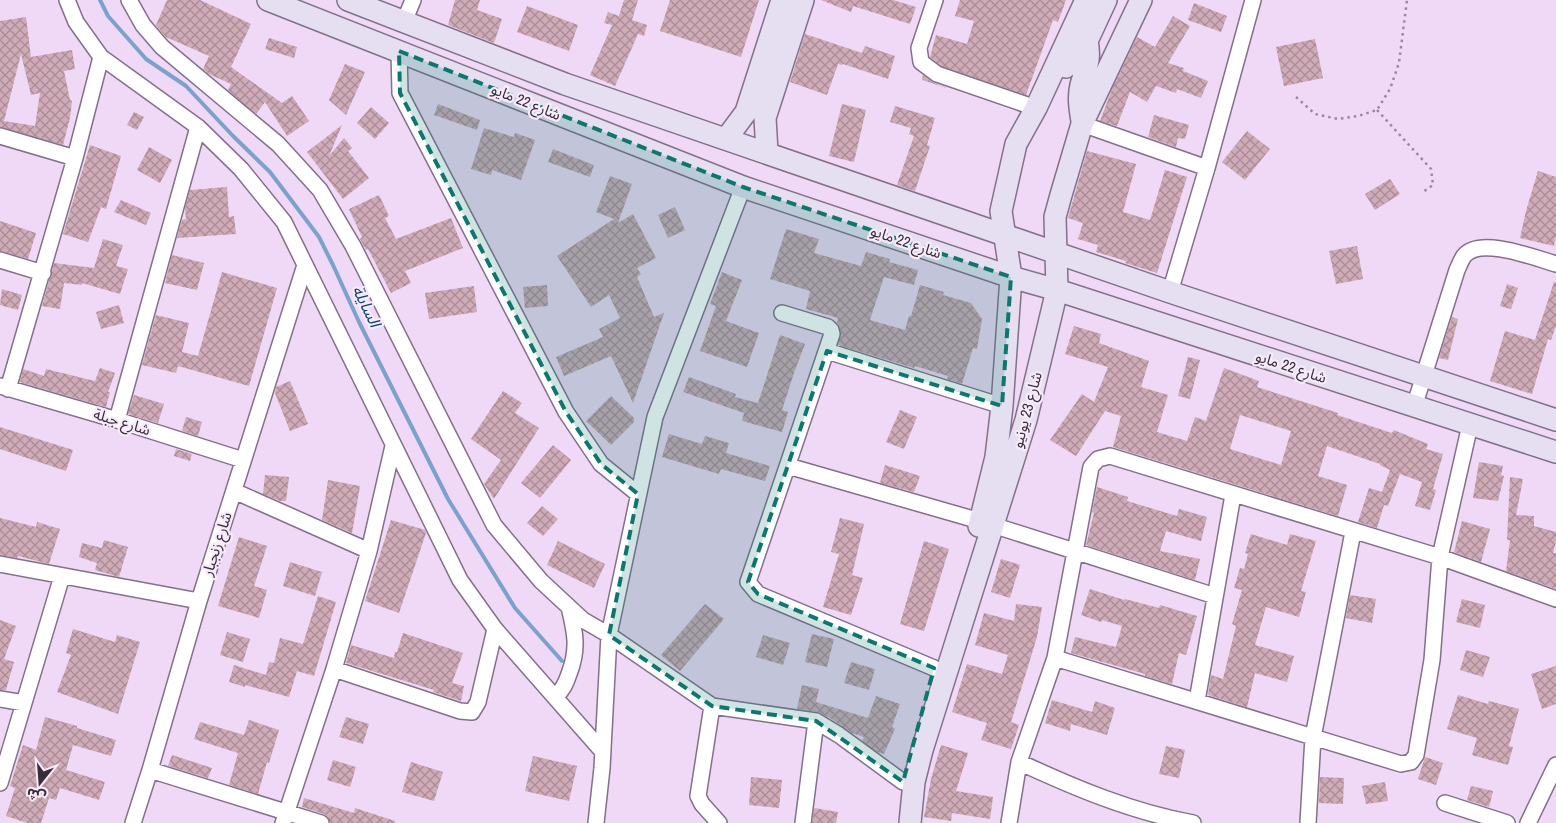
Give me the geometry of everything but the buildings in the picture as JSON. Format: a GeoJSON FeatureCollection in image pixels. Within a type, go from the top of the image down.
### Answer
{"type":"FeatureCollection","features":[{"type":"Feature","properties":{"kind":"main road","name":"شارع 22 مايو"},"geometry":{"type":"LineString","coordinates":[[268,0],[743,187],[1011,277],[1057,290],[1556,452]]}},
{"type":"Feature","properties":{"kind":"main road","name":"شارع 22 مايو"},"geometry":{"type":"LineString","coordinates":[[348,0],[565,84],[1170,292],[1556,420]]}},
{"type":"Feature","properties":{"kind":"main road"},"geometry":{"type":"LineString","coordinates":[[767,152],[756,114],[782,0]]}},
{"type":"Feature","properties":{"kind":"main road"},"geometry":{"type":"LineString","coordinates":[[726,139],[756,114],[803,0]]}},
{"type":"Feature","properties":{"kind":"main road","name":"شارع 23 يونيو"},"geometry":{"type":"LineString","coordinates":[[898,823],[908,782],[925,741],[987,524],[1002,406],[1011,277],[1001,211],[1016,144],[1036,108],[1086,0]]}},
{"type":"Feature","properties":{"kind":"main road"},"geometry":{"type":"LineString","coordinates":[[1036,108],[1046,106],[1051,102],[1074,50],[1087,41],[1106,0]]}},
{"type":"Feature","properties":{"kind":"main road","name":"شارع 23 يونيو"},"geometry":{"type":"LineString","coordinates":[[910,823],[908,782],[911,746],[934,668],[958,597],[1026,420],[1057,290],[1055,217],[1082,124],[1141,0]]}},
{"type":"Feature","properties":{"kind":"main road"},"geometry":{"type":"LineString","coordinates":[[1082,124],[1079,104],[1081,86],[1089,62],[1087,41]]}},
{"type":"Feature","properties":{"kind":"street"},"geometry":{"type":"LineString","coordinates":[[67,0],[76,22],[101,57],[198,127],[241,169],[284,222],[460,580],[495,629],[603,752]]}},
{"type":"Feature","properties":{"kind":"street"},"geometry":{"type":"LineString","coordinates":[[129,0],[143,25],[162,47],[278,144],[320,190],[353,246],[494,525],[541,581],[583,620],[609,634],[712,706],[816,721],[908,782]]}},
{"type":"Feature","properties":{"kind":"street"},"geometry":{"type":"LineString","coordinates":[[404,22],[412,0]]}},
{"type":"Feature","properties":{"kind":"street"},"geometry":{"type":"LineString","coordinates":[[935,0],[919,48],[921,62],[937,74],[1036,108]]}},
{"type":"Feature","properties":{"kind":"street"},"geometry":{"type":"LineString","coordinates":[[1170,292],[1207,168],[1253,0]]}},
{"type":"Feature","properties":{"kind":"street"},"geometry":{"type":"LineString","coordinates":[[399,51],[400,92],[566,412],[601,464],[638,494]]}},
{"type":"Feature","properties":{"kind":"street"},"geometry":{"type":"LineString","coordinates":[[4,388],[42,273],[75,158],[101,57]]}},
{"type":"Feature","properties":{"kind":"street"},"geometry":{"type":"LineString","coordinates":[[1082,124],[1207,168]]}},
{"type":"Feature","properties":{"kind":"street"},"geometry":{"type":"LineString","coordinates":[[117,420],[198,127]]}},
{"type":"Feature","properties":{"kind":"street"},"geometry":{"type":"LineString","coordinates":[[0,136],[75,158]]}},
{"type":"Feature","properties":{"kind":"street"},"geometry":{"type":"LineString","coordinates":[[596,823],[603,752],[609,634],[655,417],[743,187]]}},
{"type":"Feature","properties":{"kind":"street"},"geometry":{"type":"LineString","coordinates":[[1414,407],[1456,270],[1464,255],[1479,248],[1499,248],[1556,264]]}},
{"type":"Feature","properties":{"kind":"street"},"geometry":{"type":"LineString","coordinates":[[0,260],[42,273]]}},
{"type":"Feature","properties":{"kind":"street","name":"شارع زنجبار"},"geometry":{"type":"LineString","coordinates":[[133,823],[199,601],[305,265]]}},
{"type":"Feature","properties":{"kind":"street"},"geometry":{"type":"LineString","coordinates":[[782,314],[828,327],[832,334],[748,582],[758,594],[934,668]]}},
{"type":"Feature","properties":{"kind":"street"},"geometry":{"type":"LineString","coordinates":[[827,351],[1002,406]]}},
{"type":"Feature","properties":{"kind":"street","name":"شارع جبلة"},"geometry":{"type":"LineString","coordinates":[[4,388],[117,420],[243,460]]}},
{"type":"Feature","properties":{"kind":"street"},"geometry":{"type":"LineString","coordinates":[[1055,658],[1401,764],[1411,762],[1416,755],[1432,660],[1440,557],[1470,425]]}},
{"type":"Feature","properties":{"kind":"street"},"geometry":{"type":"LineString","coordinates":[[284,818],[334,669],[369,551],[393,446]]}},
{"type":"Feature","properties":{"kind":"street"},"geometry":{"type":"LineString","coordinates":[[1009,823],[1019,762],[1055,658],[1091,467],[1098,459],[1110,456],[1353,532],[1440,557],[1556,599]]}},
{"type":"Feature","properties":{"kind":"street"},"geometry":{"type":"LineString","coordinates":[[788,466],[987,524],[1215,596]]}},
{"type":"Feature","properties":{"kind":"street"},"geometry":{"type":"LineString","coordinates":[[234,491],[369,551]]}},
{"type":"Feature","properties":{"kind":"street"},"geometry":{"type":"LineString","coordinates":[[1197,701],[1233,495]]}},
{"type":"Feature","properties":{"kind":"street"},"geometry":{"type":"LineString","coordinates":[[1308,823],[1314,737],[1353,532]]}},
{"type":"Feature","properties":{"kind":"street"},"geometry":{"type":"LineString","coordinates":[[0,564],[199,601]]}},
{"type":"Feature","properties":{"kind":"street"},"geometry":{"type":"LineString","coordinates":[[0,783],[62,576]]}},
{"type":"Feature","properties":{"kind":"street"},"geometry":{"type":"LineString","coordinates":[[555,697],[562,691],[576,652],[575,634],[569,607]]}},
{"type":"Feature","properties":{"kind":"street"},"geometry":{"type":"LineString","coordinates":[[334,669],[460,711],[472,712],[478,702],[495,629]]}},
{"type":"Feature","properties":{"kind":"street"},"geometry":{"type":"LineString","coordinates":[[0,699],[24,703]]}},
{"type":"Feature","properties":{"kind":"street"},"geometry":{"type":"LineString","coordinates":[[712,706],[698,796],[702,804],[719,823]]}},
{"type":"Feature","properties":{"kind":"street"},"geometry":{"type":"LineString","coordinates":[[803,823],[816,721]]}},
{"type":"Feature","properties":{"kind":"street"},"geometry":{"type":"LineString","coordinates":[[1019,762],[1075,788],[1128,807],[1193,823]]}},
{"type":"Feature","properties":{"kind":"street"},"geometry":{"type":"LineString","coordinates":[[1528,823],[1556,765]]}},
{"type":"Feature","properties":{"kind":"street"},"geometry":{"type":"LineString","coordinates":[[150,770],[284,818],[321,823]]}},
{"type":"Feature","properties":{"kind":"street"},"geometry":{"type":"LineString","coordinates":[[1445,803],[1507,823]]}},
{"type":"Feature","properties":{"kind":"path"},"geometry":{"type":"LineString","coordinates":[[1296,97],[1314,114],[1338,119],[1358,116],[1377,110],[1390,89],[1399,63],[1407,0]]}},
{"type":"Feature","properties":{"kind":"path"},"geometry":{"type":"LineString","coordinates":[[1377,110],[1431,169],[1433,185],[1423,192]]}},
{"type":"Feature","properties":{"kind":"highlighted area"},"geometry":{"type":"Polygon","coordinates":[[[399,51],[743,187],[1011,277],[1002,406],[827,351],[748,582],[758,594],[934,668],[903,782],[816,721],[712,706],[609,635],[638,494],[601,464],[566,412],[400,93],[399,51]]]}},
{"type":"Feature","properties":{"kind":"waterway","name":"السايلة"},"geometry":{"type":"LineString","coordinates":[[100,0],[108,16],[146,59],[186,86],[270,172],[319,237],[359,322],[448,499],[515,608],[562,661]]}}]}
